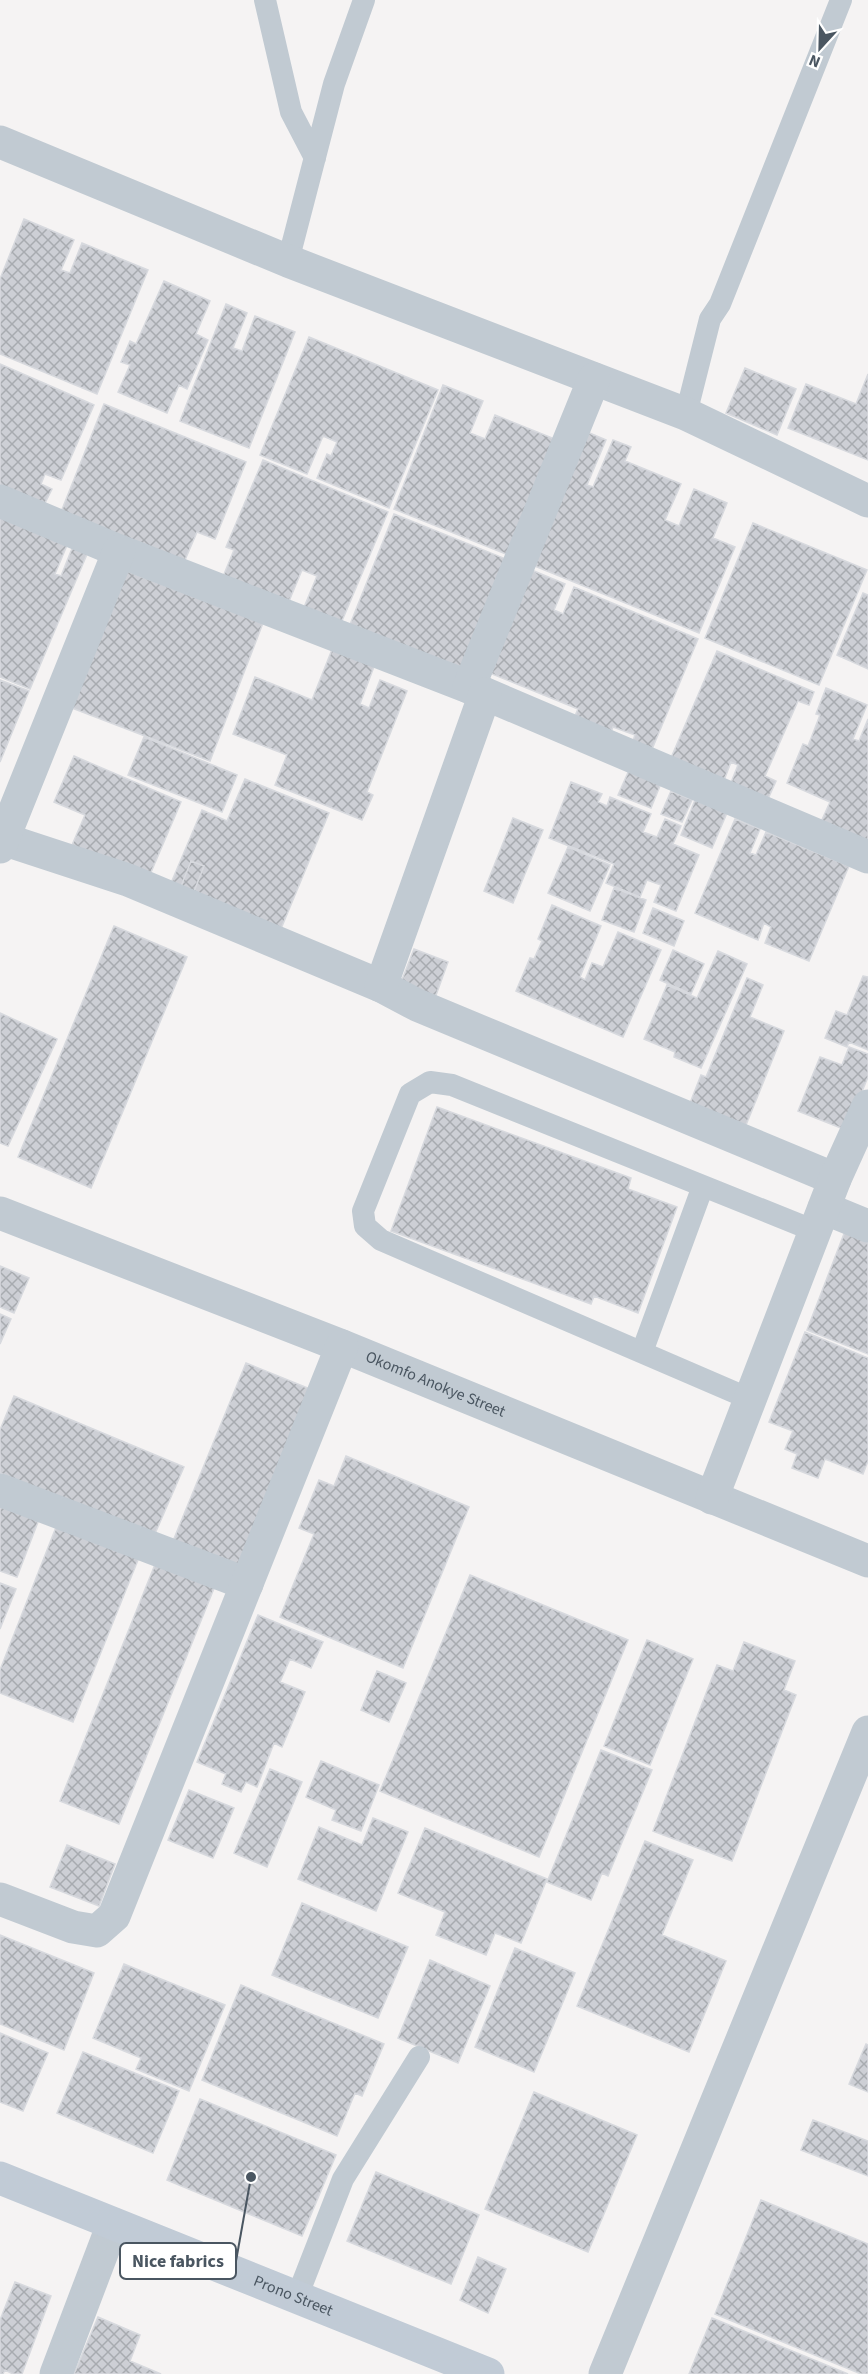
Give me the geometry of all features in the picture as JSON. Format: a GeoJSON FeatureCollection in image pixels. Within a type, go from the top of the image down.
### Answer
{"type":"FeatureCollection","features":[{"type":"Feature","properties":{"kind":"street"},"geometry":{"type":"LineString","coordinates":[[0,142],[288,261],[686,414],[868,501]]}},
{"type":"Feature","properties":{"kind":"street"},"geometry":{"type":"LineString","coordinates":[[381,986],[477,690],[594,379]]}},
{"type":"Feature","properties":{"kind":"street"},"geometry":{"type":"LineString","coordinates":[[0,501],[119,551],[477,690],[868,857]]}},
{"type":"Feature","properties":{"kind":"street"},"geometry":{"type":"LineString","coordinates":[[119,551],[2,843],[128,880],[381,986],[868,1226]]}},
{"type":"Feature","properties":{"kind":"street"},"geometry":{"type":"LineString","coordinates":[[712,1498],[825,1206],[868,1106]]}},
{"type":"Feature","properties":{"kind":"street","name":"Okomfo Anokye Street"},"geometry":{"type":"LineString","coordinates":[[0,1213],[342,1346],[868,1561]]}},
{"type":"Feature","properties":{"kind":"street"},"geometry":{"type":"LineString","coordinates":[[0,1899],[73,1927],[97,1931],[114,1916],[342,1346]]}},
{"type":"Feature","properties":{"kind":"street"},"geometry":{"type":"LineString","coordinates":[[0,1490],[247,1584]]}},
{"type":"Feature","properties":{"kind":"street"},"geometry":{"type":"LineString","coordinates":[[605,2374],[868,1732]]}},
{"type":"Feature","properties":{"kind":"street","name":"Prono Street"},"geometry":{"type":"LineString","coordinates":[[0,2178],[488,2374]]}},
{"type":"Feature","properties":{"kind":"street"},"geometry":{"type":"LineString","coordinates":[[56,2374],[113,2224]]}},
{"type":"Feature","properties":{"kind":"lane"},"geometry":{"type":"LineString","coordinates":[[265,0],[291,112],[315,158]]}},
{"type":"Feature","properties":{"kind":"lane"},"geometry":{"type":"LineString","coordinates":[[288,261],[334,84],[364,0]]}},
{"type":"Feature","properties":{"kind":"lane"},"geometry":{"type":"LineString","coordinates":[[686,414],[710,319],[720,304],[841,0]]}},
{"type":"Feature","properties":{"kind":"lane"},"geometry":{"type":"LineString","coordinates":[[750,1399],[381,1240],[365,1226],[363,1210],[410,1094],[430,1082],[452,1085],[703,1186],[825,1206]]}},
{"type":"Feature","properties":{"kind":"lane"},"geometry":{"type":"LineString","coordinates":[[642,1352],[703,1186]]}},
{"type":"Feature","properties":{"kind":"lane"},"geometry":{"type":"LineString","coordinates":[[297,2297],[343,2179],[419,2057]]}},
{"type":"Feature","properties":{"kind":"building"},"geometry":{"type":"Polygon","coordinates":[[[24,219],[74,240],[61,270],[70,273],[82,243],[148,270],[97,394],[0,354],[0,279],[24,219]]]}},
{"type":"Feature","properties":{"kind":"building"},"geometry":{"type":"Polygon","coordinates":[[[164,281],[210,301],[196,334],[208,340],[187,389],[179,385],[167,413],[118,392],[130,365],[121,362],[130,341],[136,344],[164,281]]]}},
{"type":"Feature","properties":{"kind":"building"},"geometry":{"type":"Polygon","coordinates":[[[226,304],[247,313],[233,348],[242,351],[255,316],[295,332],[249,448],[180,421],[226,304]]]}},
{"type":"Feature","properties":{"kind":"building"},"geometry":{"type":"Polygon","coordinates":[[[309,337],[438,390],[389,508],[317,478],[327,454],[331,456],[337,442],[323,436],[307,474],[260,455],[309,337]]]}},
{"type":"Feature","properties":{"kind":"building"},"geometry":{"type":"Polygon","coordinates":[[[0,364],[94,405],[61,480],[45,474],[41,484],[52,489],[41,511],[0,493],[0,364]]]}},
{"type":"Feature","properties":{"kind":"building"},"geometry":{"type":"Polygon","coordinates":[[[745,368],[796,389],[777,435],[726,413],[745,368]]]}},
{"type":"Feature","properties":{"kind":"building"},"geometry":{"type":"Polygon","coordinates":[[[868,374],[868,460],[788,428],[806,384],[856,404],[868,374]]]}},
{"type":"Feature","properties":{"kind":"building"},"geometry":{"type":"Polygon","coordinates":[[[443,385],[483,401],[470,433],[485,439],[495,415],[562,442],[516,558],[394,509],[443,385]]]}},
{"type":"Feature","properties":{"kind":"building"},"geometry":{"type":"Polygon","coordinates":[[[104,404],[246,462],[215,539],[197,532],[182,567],[59,517],[104,404]]]}},
{"type":"Feature","properties":{"kind":"building"},"geometry":{"type":"Polygon","coordinates":[[[580,429],[606,440],[587,485],[593,487],[613,440],[631,447],[625,461],[681,484],[665,520],[679,526],[694,489],[727,503],[713,538],[735,547],[699,633],[525,562],[580,429]]]}},
{"type":"Feature","properties":{"kind":"building"},"geometry":{"type":"Polygon","coordinates":[[[263,460],[388,512],[339,628],[302,612],[317,576],[302,570],[287,606],[222,579],[234,550],[226,547],[263,460]]]}},
{"type":"Feature","properties":{"kind":"building"},"geometry":{"type":"Polygon","coordinates":[[[394,514],[513,562],[465,680],[347,632],[394,514]]]}},
{"type":"Feature","properties":{"kind":"building"},"geometry":{"type":"Polygon","coordinates":[[[0,515],[68,543],[55,574],[61,576],[73,546],[88,552],[30,689],[0,677],[0,515]]]}},
{"type":"Feature","properties":{"kind":"building"},"geometry":{"type":"Polygon","coordinates":[[[753,523],[867,570],[819,685],[705,638],[753,523]]]}},
{"type":"Feature","properties":{"kind":"building"},"geometry":{"type":"Polygon","coordinates":[[[522,566],[565,584],[554,610],[563,614],[574,587],[698,639],[650,754],[631,746],[635,735],[613,727],[607,742],[570,727],[578,709],[480,669],[522,566]]]}},
{"type":"Feature","properties":{"kind":"building"},"geometry":{"type":"Polygon","coordinates":[[[124,570],[263,623],[210,761],[72,708],[124,570]]]}},
{"type":"Feature","properties":{"kind":"building"},"geometry":{"type":"Polygon","coordinates":[[[863,593],[868,595],[868,669],[837,655],[863,593]]]}},
{"type":"Feature","properties":{"kind":"building"},"geometry":{"type":"Polygon","coordinates":[[[333,647],[375,664],[360,704],[369,708],[380,680],[407,691],[367,792],[373,795],[362,820],[275,785],[287,755],[233,734],[255,677],[312,700],[333,647]]]}},
{"type":"Feature","properties":{"kind":"building"},"geometry":{"type":"Polygon","coordinates":[[[717,651],[814,692],[809,705],[798,701],[765,776],[776,781],[767,801],[730,785],[738,765],[731,762],[723,783],[670,760],[717,651]]]}},
{"type":"Feature","properties":{"kind":"building"},"geometry":{"type":"Polygon","coordinates":[[[0,680],[29,691],[0,762],[0,680]]]}},
{"type":"Feature","properties":{"kind":"building"},"geometry":{"type":"Polygon","coordinates":[[[826,688],[867,705],[853,739],[859,741],[868,719],[868,844],[820,824],[830,802],[787,783],[803,744],[808,746],[820,715],[816,714],[826,688]]]}},
{"type":"Feature","properties":{"kind":"building"},"geometry":{"type":"Polygon","coordinates":[[[144,737],[237,775],[222,812],[128,775],[144,737]]]}},
{"type":"Feature","properties":{"kind":"building"},"geometry":{"type":"Polygon","coordinates":[[[74,756],[181,802],[146,884],[69,852],[85,815],[54,802],[74,756]]]}},
{"type":"Feature","properties":{"kind":"building"},"geometry":{"type":"Polygon","coordinates":[[[630,768],[662,781],[651,808],[618,795],[630,768]]]}},
{"type":"Feature","properties":{"kind":"building"},"geometry":{"type":"Polygon","coordinates":[[[245,779],[329,813],[278,936],[168,890],[202,810],[227,821],[245,779]],[[191,861],[180,889],[193,894],[204,866],[191,861]]]}},
{"type":"Feature","properties":{"kind":"building"},"geometry":{"type":"Polygon","coordinates":[[[571,782],[602,794],[598,802],[607,806],[610,797],[651,814],[643,832],[657,837],[665,819],[681,826],[673,844],[699,855],[676,911],[654,902],[661,885],[647,880],[640,897],[606,883],[614,864],[549,838],[571,782]]]}},
{"type":"Feature","properties":{"kind":"building"},"geometry":{"type":"Polygon","coordinates":[[[671,791],[692,800],[682,822],[661,814],[671,791]]]}},
{"type":"Feature","properties":{"kind":"building"},"geometry":{"type":"Polygon","coordinates":[[[695,800],[727,813],[712,848],[681,835],[695,800]]]}},
{"type":"Feature","properties":{"kind":"building"},"geometry":{"type":"Polygon","coordinates":[[[513,818],[543,830],[513,903],[484,891],[513,818]]]}},
{"type":"Feature","properties":{"kind":"building"},"geometry":{"type":"Polygon","coordinates":[[[735,819],[760,829],[750,853],[756,855],[766,832],[849,866],[809,961],[765,943],[771,927],[764,923],[758,940],[695,913],[735,819]]]}},
{"type":"Feature","properties":{"kind":"building"},"geometry":{"type":"Polygon","coordinates":[[[568,847],[610,865],[590,911],[548,893],[568,847]]]}},
{"type":"Feature","properties":{"kind":"building"},"geometry":{"type":"Polygon","coordinates":[[[191,861],[204,866],[193,894],[180,889],[191,861]]]}},
{"type":"Feature","properties":{"kind":"building"},"geometry":{"type":"Polygon","coordinates":[[[614,888],[646,900],[634,932],[602,920],[614,888]]]}},
{"type":"Feature","properties":{"kind":"building"},"geometry":{"type":"Polygon","coordinates":[[[552,905],[601,926],[580,977],[585,980],[592,963],[603,967],[618,932],[661,950],[623,1037],[516,991],[530,958],[534,959],[542,941],[538,939],[552,905]]]}},
{"type":"Feature","properties":{"kind":"building"},"geometry":{"type":"Polygon","coordinates":[[[653,908],[684,921],[674,946],[643,933],[653,908]]]}},
{"type":"Feature","properties":{"kind":"building"},"geometry":{"type":"Polygon","coordinates":[[[114,926],[187,957],[91,1188],[18,1157],[114,926]]]}},
{"type":"Feature","properties":{"kind":"building"},"geometry":{"type":"Polygon","coordinates":[[[414,949],[448,962],[435,998],[400,985],[414,949]]]}},
{"type":"Feature","properties":{"kind":"building"},"geometry":{"type":"Polygon","coordinates":[[[673,950],[704,964],[691,994],[660,980],[673,950]]]}},
{"type":"Feature","properties":{"kind":"building"},"geometry":{"type":"Polygon","coordinates":[[[718,951],[747,964],[701,1068],[674,1057],[675,1052],[644,1039],[667,985],[697,998],[718,951]]]}},
{"type":"Feature","properties":{"kind":"building"},"geometry":{"type":"Polygon","coordinates":[[[863,976],[868,977],[868,1050],[849,1042],[847,1047],[825,1038],[836,1011],[847,1015],[863,976]]]}},
{"type":"Feature","properties":{"kind":"building"},"geometry":{"type":"Polygon","coordinates":[[[747,978],[763,985],[750,1017],[784,1031],[746,1125],[690,1103],[701,1075],[706,1077],[747,978]]]}},
{"type":"Feature","properties":{"kind":"building"},"geometry":{"type":"Polygon","coordinates":[[[0,1013],[57,1039],[8,1146],[0,1143],[0,1013]]]}},
{"type":"Feature","properties":{"kind":"building"},"geometry":{"type":"Polygon","coordinates":[[[849,1047],[868,1054],[868,1077],[846,1130],[798,1111],[820,1057],[842,1065],[849,1047]]]}},
{"type":"Feature","properties":{"kind":"building"},"geometry":{"type":"Polygon","coordinates":[[[437,1107],[631,1178],[628,1189],[677,1207],[638,1313],[594,1296],[591,1304],[391,1231],[437,1107]]]}},
{"type":"Feature","properties":{"kind":"building"},"geometry":{"type":"Polygon","coordinates":[[[847,1226],[868,1235],[868,1354],[807,1330],[847,1226]]]}},
{"type":"Feature","properties":{"kind":"building"},"geometry":{"type":"Polygon","coordinates":[[[0,1266],[29,1278],[14,1313],[0,1307],[0,1266]]]}},
{"type":"Feature","properties":{"kind":"building"},"geometry":{"type":"Polygon","coordinates":[[[0,1314],[11,1319],[0,1344],[0,1314]]]}},
{"type":"Feature","properties":{"kind":"building"},"geometry":{"type":"Polygon","coordinates":[[[805,1332],[868,1358],[868,1461],[863,1474],[825,1459],[818,1478],[792,1468],[797,1454],[785,1449],[793,1431],[769,1422],[805,1332]]]}},
{"type":"Feature","properties":{"kind":"building"},"geometry":{"type":"Polygon","coordinates":[[[246,1363],[310,1389],[237,1567],[173,1541],[246,1363]]]}},
{"type":"Feature","properties":{"kind":"building"},"geometry":{"type":"Polygon","coordinates":[[[14,1396],[184,1467],[154,1536],[0,1473],[0,1430],[14,1396]]]}},
{"type":"Feature","properties":{"kind":"building"},"geometry":{"type":"Polygon","coordinates":[[[346,1456],[469,1507],[403,1668],[280,1617],[314,1534],[299,1528],[319,1480],[334,1486],[346,1456]]]}},
{"type":"Feature","properties":{"kind":"building"},"geometry":{"type":"Polygon","coordinates":[[[0,1498],[41,1514],[17,1577],[0,1571],[0,1498]]]}},
{"type":"Feature","properties":{"kind":"building"},"geometry":{"type":"Polygon","coordinates":[[[60,1517],[142,1550],[73,1722],[0,1693],[0,1670],[60,1517]]]}},
{"type":"Feature","properties":{"kind":"building"},"geometry":{"type":"Polygon","coordinates":[[[158,1557],[217,1581],[119,1824],[60,1801],[158,1557]]]}},
{"type":"Feature","properties":{"kind":"building"},"geometry":{"type":"Polygon","coordinates":[[[470,1575],[628,1640],[539,1857],[380,1791],[470,1575]]]}},
{"type":"Feature","properties":{"kind":"building"},"geometry":{"type":"Polygon","coordinates":[[[0,1583],[16,1589],[0,1629],[0,1583]]]}},
{"type":"Feature","properties":{"kind":"building"},"geometry":{"type":"Polygon","coordinates":[[[258,1615],[323,1642],[311,1668],[290,1659],[280,1682],[305,1692],[282,1747],[274,1743],[257,1787],[246,1782],[241,1792],[222,1784],[226,1774],[197,1762],[258,1615]]]}},
{"type":"Feature","properties":{"kind":"building"},"geometry":{"type":"Polygon","coordinates":[[[647,1640],[693,1659],[650,1765],[604,1746],[647,1640]]]}},
{"type":"Feature","properties":{"kind":"building"},"geometry":{"type":"Polygon","coordinates":[[[744,1642],[795,1661],[784,1690],[796,1695],[732,1861],[653,1831],[717,1665],[733,1671],[744,1642]]]}},
{"type":"Feature","properties":{"kind":"building"},"geometry":{"type":"Polygon","coordinates":[[[377,1671],[406,1683],[389,1722],[361,1710],[377,1671]]]}},
{"type":"Feature","properties":{"kind":"building"},"geometry":{"type":"Polygon","coordinates":[[[601,1750],[652,1770],[608,1876],[602,1873],[591,1900],[547,1882],[601,1750]]]}},
{"type":"Feature","properties":{"kind":"building"},"geometry":{"type":"Polygon","coordinates":[[[321,1761],[379,1785],[361,1831],[332,1820],[336,1810],[306,1797],[321,1761]]]}},
{"type":"Feature","properties":{"kind":"building"},"geometry":{"type":"Polygon","coordinates":[[[270,1769],[302,1782],[267,1867],[234,1853],[270,1769]]]}},
{"type":"Feature","properties":{"kind":"building"},"geometry":{"type":"Polygon","coordinates":[[[189,1790],[234,1808],[213,1858],[168,1840],[189,1790]]]}},
{"type":"Feature","properties":{"kind":"building"},"geometry":{"type":"Polygon","coordinates":[[[373,1818],[408,1832],[376,1911],[298,1879],[319,1827],[362,1845],[373,1818]]]}},
{"type":"Feature","properties":{"kind":"building"},"geometry":{"type":"Polygon","coordinates":[[[425,1828],[547,1879],[521,1943],[495,1933],[486,1955],[436,1935],[445,1912],[398,1893],[425,1828]]]}},
{"type":"Feature","properties":{"kind":"building"},"geometry":{"type":"Polygon","coordinates":[[[645,1841],[693,1860],[662,1935],[726,1961],[689,2052],[577,2006],[645,1841]]]}},
{"type":"Feature","properties":{"kind":"building"},"geometry":{"type":"Polygon","coordinates":[[[67,1845],[115,1864],[99,1906],[50,1887],[67,1845]]]}},
{"type":"Feature","properties":{"kind":"building"},"geometry":{"type":"Polygon","coordinates":[[[302,1903],[408,1947],[378,2018],[272,1975],[302,1903]]]}},
{"type":"Feature","properties":{"kind":"building"},"geometry":{"type":"Polygon","coordinates":[[[0,1935],[94,1973],[64,2050],[0,2024],[0,1935]]]}},
{"type":"Feature","properties":{"kind":"building"},"geometry":{"type":"Polygon","coordinates":[[[515,1948],[575,1973],[534,2072],[475,2047],[515,1948]]]}},
{"type":"Feature","properties":{"kind":"building"},"geometry":{"type":"Polygon","coordinates":[[[430,1960],[490,1986],[458,2063],[398,2038],[430,1960]]]}},
{"type":"Feature","properties":{"kind":"building"},"geometry":{"type":"Polygon","coordinates":[[[124,1964],[225,2005],[189,2091],[136,2069],[141,2058],[93,2038],[124,1964]]]}},
{"type":"Feature","properties":{"kind":"building"},"geometry":{"type":"Polygon","coordinates":[[[241,1985],[384,2044],[362,2096],[355,2093],[337,2136],[202,2080],[241,1985]]]}},
{"type":"Feature","properties":{"kind":"building"},"geometry":{"type":"Polygon","coordinates":[[[0,2033],[48,2053],[23,2111],[0,2102],[0,2033]]]}},
{"type":"Feature","properties":{"kind":"building"},"geometry":{"type":"Polygon","coordinates":[[[866,2044],[868,2045],[868,2092],[849,2084],[866,2044]]]}},
{"type":"Feature","properties":{"kind":"building"},"geometry":{"type":"Polygon","coordinates":[[[83,2052],[179,2091],[153,2153],[57,2113],[83,2052]]]}},
{"type":"Feature","properties":{"kind":"building"},"geometry":{"type":"Polygon","coordinates":[[[534,2092],[637,2135],[588,2252],[485,2209],[534,2092]]]}},
{"type":"Feature","properties":{"kind":"building"},"geometry":{"type":"Polygon","coordinates":[[[200,2099],[336,2155],[302,2236],[167,2180],[200,2099]]]}},
{"type":"Feature","properties":{"kind":"building"},"geometry":{"type":"Polygon","coordinates":[[[813,2120],[868,2141],[868,2176],[801,2150],[813,2120]]]}},
{"type":"Feature","properties":{"kind":"building"},"geometry":{"type":"Polygon","coordinates":[[[376,2172],[479,2215],[451,2284],[347,2241],[376,2172]]]}},
{"type":"Feature","properties":{"kind":"building"},"geometry":{"type":"Polygon","coordinates":[[[761,2200],[868,2244],[868,2374],[861,2374],[715,2314],[761,2200]]]}},
{"type":"Feature","properties":{"kind":"building"},"geometry":{"type":"Polygon","coordinates":[[[478,2257],[506,2269],[488,2313],[460,2300],[478,2257]]]}},
{"type":"Feature","properties":{"kind":"building"},"geometry":{"type":"Polygon","coordinates":[[[15,2282],[51,2296],[22,2374],[13,2374],[5,2370],[3,2374],[0,2374],[0,2320],[15,2282]]]}},
{"type":"Feature","properties":{"kind":"building"},"geometry":{"type":"Polygon","coordinates":[[[98,2317],[140,2335],[130,2361],[161,2374],[74,2374],[98,2317]]]}},
{"type":"Feature","properties":{"kind":"building"},"geometry":{"type":"Polygon","coordinates":[[[712,2318],[848,2374],[689,2374],[712,2318]]]}},
{"type":"Feature","properties":{"kind":"place","name":"Nice fabrics"},"geometry":{"type":"Point","coordinates":[251,2177]}}]}
